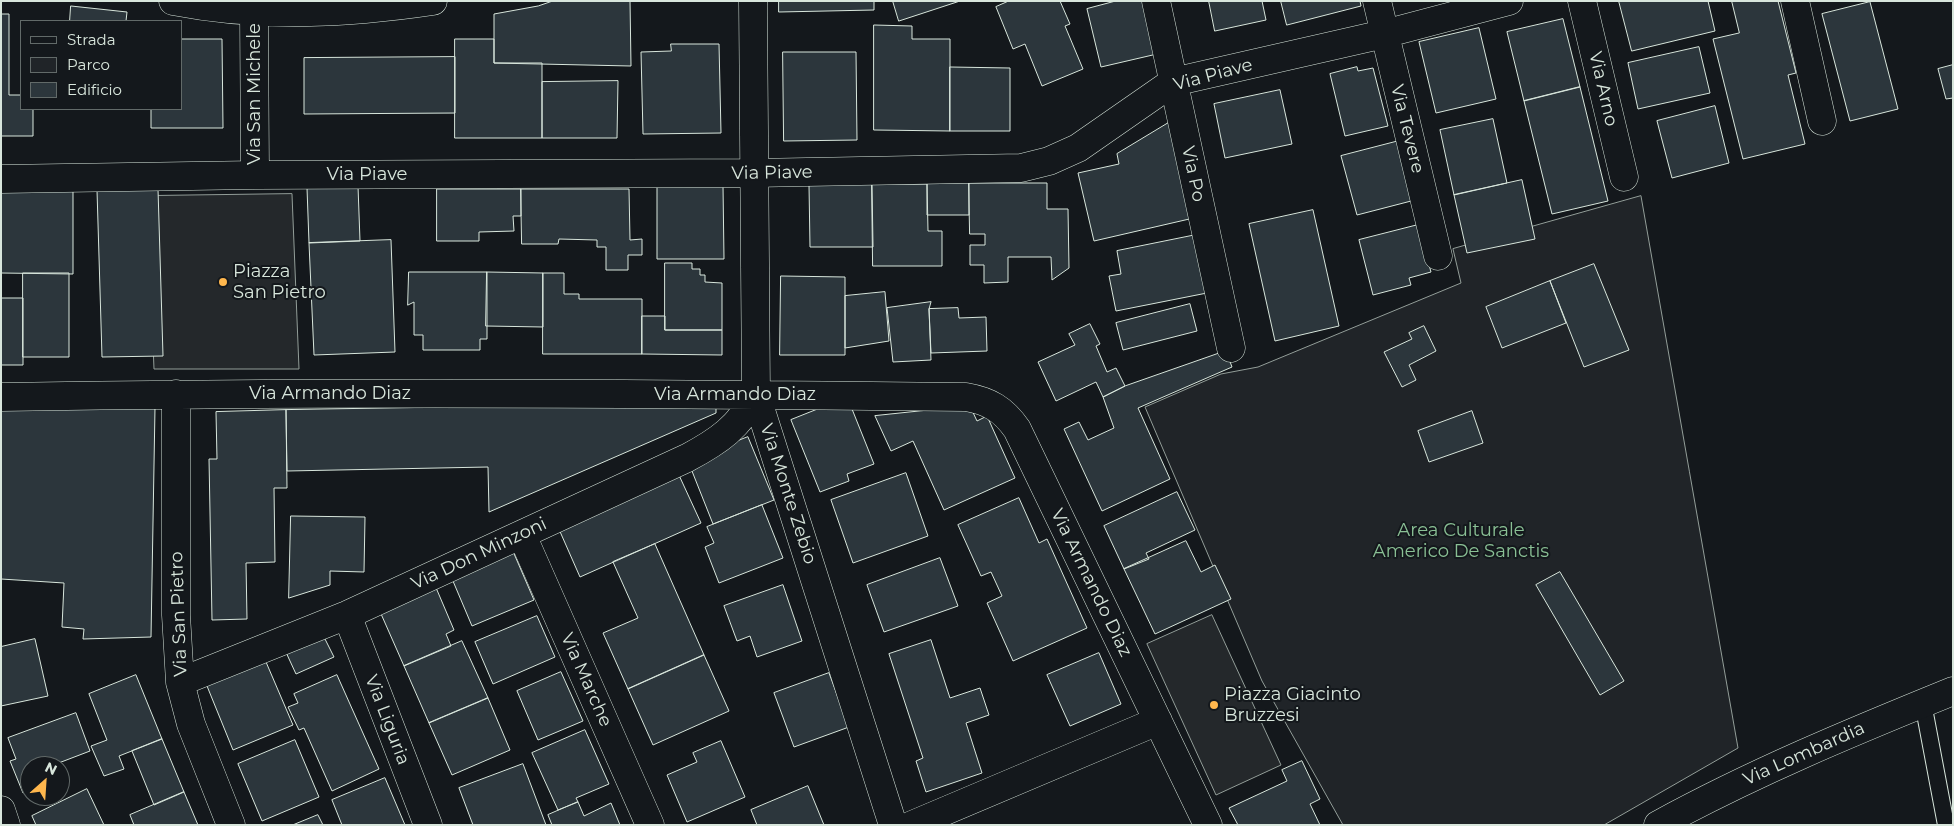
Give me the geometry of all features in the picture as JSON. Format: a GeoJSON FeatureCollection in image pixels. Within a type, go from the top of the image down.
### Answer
{"type":"FeatureCollection","features":[{"type":"Feature","properties":{"kind":"street"},"geometry":{"type":"LineString","coordinates":[[174,1],[254,12],[334,12],[376,9],[433,1]]}},
{"type":"Feature","properties":{"kind":"street","name":"Via Monte Zebio"},"geometry":{"type":"LineString","coordinates":[[753,1],[756,394],[893,825]]}},
{"type":"Feature","properties":{"kind":"street","name":"Via Po"},"geometry":{"type":"LineString","coordinates":[[1156,1],[1231,348]]}},
{"type":"Feature","properties":{"kind":"street","name":"Via Tevere"},"geometry":{"type":"LineString","coordinates":[[1377,1],[1438,256]]}},
{"type":"Feature","properties":{"kind":"street","name":"Via Piave"},"geometry":{"type":"LineString","coordinates":[[1,179],[255,175],[754,173],[1000,169],[1036,165],[1065,155],[1078,148],[1173,82],[1384,34],[1509,1]]}},
{"type":"Feature","properties":{"kind":"street","name":"Via Arno"},"geometry":{"type":"LineString","coordinates":[[1582,1],[1624,177]]}},
{"type":"Feature","properties":{"kind":"street"},"geometry":{"type":"LineString","coordinates":[[1794,1],[1822,121]]}},
{"type":"Feature","properties":{"kind":"street","name":"Via San Michele"},"geometry":{"type":"LineString","coordinates":[[254,12],[255,175]]}},
{"type":"Feature","properties":{"kind":"street","name":"Via Armando Diaz"},"geometry":{"type":"LineString","coordinates":[[1,397],[176,394],[756,394],[966,397],[988,402],[1006,414],[1017,429],[1208,825]]}},
{"type":"Feature","properties":{"kind":"street","name":"Via San Pietro"},"geometry":{"type":"LineString","coordinates":[[176,394],[176,615],[180,682],[192,724],[231,825]]}},
{"type":"Feature","properties":{"kind":"street","name":"Via Don Minzoni"},"geometry":{"type":"LineString","coordinates":[[180,682],[347,615],[687,458],[712,444],[732,429],[742,418],[756,394]]}},
{"type":"Feature","properties":{"kind":"street","name":"Via Marche"},"geometry":{"type":"LineString","coordinates":[[522,535],[650,825]]}},
{"type":"Feature","properties":{"kind":"street","name":"Via Liguria"},"geometry":{"type":"LineString","coordinates":[[347,615],[428,825]]}},
{"type":"Feature","properties":{"kind":"street","name":"Via Lombardia"},"geometry":{"type":"LineString","coordinates":[[1658,825],[1721,791],[1795,756],[1953,691]]}},
{"type":"Feature","properties":{"kind":"street"},"geometry":{"type":"LineString","coordinates":[[912,825],[1158,721]]}},
{"type":"Feature","properties":{"kind":"street"},"geometry":{"type":"LineString","coordinates":[[1,810],[6,825]]}},
{"type":"Feature","properties":{"kind":"lane"},"geometry":{"type":"LineString","coordinates":[[1923,703],[1946,825]]}},
{"type":"Feature","properties":{"kind":"green space","name":"Area Culturale Americo De Sanctis"},"geometry":{"type":"Polygon","coordinates":[[[1641,196],[1738,748],[1604,825],[1343,825],[1262,681],[1145,407],[1221,374],[1258,367],[1461,283],[1453,249],[1641,196]]]}},
{"type":"Feature","properties":{"kind":"shaded area","name":"Piazza San Pietro"},"geometry":{"type":"Polygon","coordinates":[[[292,194],[299,369],[154,369],[147,196],[292,194]]]}},
{"type":"Feature","properties":{"kind":"shaded area","name":"Piazza Giacinto Bruzzesi"},"geometry":{"type":"Polygon","coordinates":[[[1212,615],[1281,765],[1216,795],[1147,644],[1212,615]]]}},
{"type":"Feature","properties":{"kind":"building"},"geometry":{"type":"Polygon","coordinates":[[[553,1],[630,1],[631,66],[494,63],[494,14],[538,6],[553,1]]]}},
{"type":"Feature","properties":{"kind":"building"},"geometry":{"type":"Polygon","coordinates":[[[779,1],[874,1],[874,10],[779,12],[779,1]]]}},
{"type":"Feature","properties":{"kind":"building"},"geometry":{"type":"Polygon","coordinates":[[[893,1],[960,1],[899,21],[893,1]]]}},
{"type":"Feature","properties":{"kind":"building"},"geometry":{"type":"Polygon","coordinates":[[[1009,1],[1060,1],[1070,24],[1065,26],[1083,69],[1042,86],[1025,44],[1013,49],[996,7],[1009,1]]]}},
{"type":"Feature","properties":{"kind":"building"},"geometry":{"type":"Polygon","coordinates":[[[1116,1],[1145,1],[1157,54],[1101,67],[1087,9],[1116,1]]]}},
{"type":"Feature","properties":{"kind":"building"},"geometry":{"type":"Polygon","coordinates":[[[1209,1],[1262,1],[1266,20],[1215,31],[1209,1]]]}},
{"type":"Feature","properties":{"kind":"building"},"geometry":{"type":"Polygon","coordinates":[[[1281,1],[1360,1],[1361,6],[1287,25],[1281,1]]]}},
{"type":"Feature","properties":{"kind":"building"},"geometry":{"type":"Polygon","coordinates":[[[1619,1],[1708,1],[1715,31],[1632,51],[1619,1]]]}},
{"type":"Feature","properties":{"kind":"building"},"geometry":{"type":"Polygon","coordinates":[[[1732,1],[1778,1],[1796,73],[1788,75],[1805,144],[1743,159],[1713,39],[1739,33],[1732,1]]]}},
{"type":"Feature","properties":{"kind":"building"},"geometry":{"type":"Polygon","coordinates":[[[1870,2],[1898,109],[1850,121],[1822,14],[1870,2]]]}},
{"type":"Feature","properties":{"kind":"building"},"geometry":{"type":"Polygon","coordinates":[[[71,6],[127,12],[126,20],[70,20],[71,6]]]}},
{"type":"Feature","properties":{"kind":"building"},"geometry":{"type":"Polygon","coordinates":[[[1,14],[9,14],[9,95],[20,95],[20,110],[33,110],[33,136],[1,136],[1,14]]]}},
{"type":"Feature","properties":{"kind":"building"},"geometry":{"type":"Polygon","coordinates":[[[1563,19],[1580,87],[1524,101],[1507,32],[1563,19]]]}},
{"type":"Feature","properties":{"kind":"building"},"geometry":{"type":"Polygon","coordinates":[[[874,25],[912,26],[912,39],[950,39],[950,131],[874,130],[874,25]]]}},
{"type":"Feature","properties":{"kind":"building"},"geometry":{"type":"Polygon","coordinates":[[[1479,28],[1496,99],[1436,113],[1419,42],[1479,28]]]}},
{"type":"Feature","properties":{"kind":"building"},"geometry":{"type":"Polygon","coordinates":[[[182,39],[222,39],[223,128],[151,128],[151,110],[182,110],[182,39]]]}},
{"type":"Feature","properties":{"kind":"building"},"geometry":{"type":"Polygon","coordinates":[[[455,39],[494,39],[494,63],[542,63],[542,138],[455,138],[455,39]]]}},
{"type":"Feature","properties":{"kind":"building"},"geometry":{"type":"Polygon","coordinates":[[[671,44],[719,44],[721,133],[643,134],[641,52],[671,51],[671,44]]]}},
{"type":"Feature","properties":{"kind":"building"},"geometry":{"type":"Polygon","coordinates":[[[1699,47],[1710,93],[1638,109],[1628,63],[1699,47]]]}},
{"type":"Feature","properties":{"kind":"building"},"geometry":{"type":"Polygon","coordinates":[[[783,52],[856,52],[857,140],[784,141],[783,52]]]}},
{"type":"Feature","properties":{"kind":"building"},"geometry":{"type":"Polygon","coordinates":[[[455,57],[455,113],[304,114],[304,58],[455,57]]]}},
{"type":"Feature","properties":{"kind":"building"},"geometry":{"type":"Polygon","coordinates":[[[1953,65],[1953,98],[1946,99],[1938,69],[1953,65]]]}},
{"type":"Feature","properties":{"kind":"building"},"geometry":{"type":"Polygon","coordinates":[[[950,67],[1010,68],[1010,131],[950,131],[950,67]]]}},
{"type":"Feature","properties":{"kind":"building"},"geometry":{"type":"Polygon","coordinates":[[[1357,67],[1358,71],[1373,68],[1388,126],[1345,136],[1330,74],[1357,67]]]}},
{"type":"Feature","properties":{"kind":"building"},"geometry":{"type":"Polygon","coordinates":[[[618,81],[617,138],[542,138],[542,82],[618,81]]]}},
{"type":"Feature","properties":{"kind":"building"},"geometry":{"type":"Polygon","coordinates":[[[1580,87],[1608,201],[1552,214],[1524,101],[1580,87]]]}},
{"type":"Feature","properties":{"kind":"building"},"geometry":{"type":"Polygon","coordinates":[[[1280,90],[1292,144],[1225,158],[1214,104],[1280,90]]]}},
{"type":"Feature","properties":{"kind":"building"},"geometry":{"type":"Polygon","coordinates":[[[1715,106],[1729,163],[1672,178],[1657,121],[1715,106]]]}},
{"type":"Feature","properties":{"kind":"building"},"geometry":{"type":"Polygon","coordinates":[[[1175,119],[1198,217],[1094,241],[1078,173],[1119,164],[1117,154],[1175,119]]]}},
{"type":"Feature","properties":{"kind":"building"},"geometry":{"type":"Polygon","coordinates":[[[1493,119],[1507,183],[1454,195],[1440,130],[1493,119]]]}},
{"type":"Feature","properties":{"kind":"building"},"geometry":{"type":"Polygon","coordinates":[[[1399,141],[1415,200],[1357,215],[1341,156],[1399,141]]]}},
{"type":"Feature","properties":{"kind":"building"},"geometry":{"type":"Polygon","coordinates":[[[1522,180],[1535,239],[1467,253],[1454,195],[1522,180]]]}},
{"type":"Feature","properties":{"kind":"building"},"geometry":{"type":"Polygon","coordinates":[[[969,183],[969,215],[927,215],[927,184],[969,183]]]}},
{"type":"Feature","properties":{"kind":"building"},"geometry":{"type":"Polygon","coordinates":[[[969,183],[1047,183],[1047,209],[1068,209],[1069,268],[1052,280],[1051,257],[1008,257],[1008,282],[984,283],[984,265],[970,265],[970,245],[985,245],[985,234],[970,234],[969,183]]]}},
{"type":"Feature","properties":{"kind":"building"},"geometry":{"type":"Polygon","coordinates":[[[872,184],[873,247],[810,247],[809,185],[872,184]]]}},
{"type":"Feature","properties":{"kind":"building"},"geometry":{"type":"Polygon","coordinates":[[[872,184],[927,184],[928,231],[942,231],[942,266],[873,266],[872,184]]]}},
{"type":"Feature","properties":{"kind":"building"},"geometry":{"type":"Polygon","coordinates":[[[723,185],[724,259],[657,259],[657,186],[723,185]]]}},
{"type":"Feature","properties":{"kind":"building"},"geometry":{"type":"Polygon","coordinates":[[[358,186],[360,241],[309,243],[307,188],[358,186]]]}},
{"type":"Feature","properties":{"kind":"building"},"geometry":{"type":"Polygon","coordinates":[[[158,189],[163,356],[102,357],[97,190],[158,189]]]}},
{"type":"Feature","properties":{"kind":"building"},"geometry":{"type":"Polygon","coordinates":[[[437,189],[521,189],[521,216],[513,216],[514,231],[479,232],[479,241],[437,241],[437,189]]]}},
{"type":"Feature","properties":{"kind":"building"},"geometry":{"type":"Polygon","coordinates":[[[521,189],[629,189],[630,240],[642,239],[642,255],[628,255],[628,270],[606,270],[606,247],[597,247],[597,240],[559,239],[558,244],[522,244],[521,189]]]}},
{"type":"Feature","properties":{"kind":"building"},"geometry":{"type":"Polygon","coordinates":[[[1,190],[73,191],[73,274],[1,273],[1,190]]]}},
{"type":"Feature","properties":{"kind":"building"},"geometry":{"type":"Polygon","coordinates":[[[1313,210],[1339,326],[1275,341],[1249,224],[1313,210]]]}},
{"type":"Feature","properties":{"kind":"building"},"geometry":{"type":"Polygon","coordinates":[[[1418,225],[1431,272],[1409,278],[1411,285],[1373,295],[1359,240],[1418,225]]]}},
{"type":"Feature","properties":{"kind":"building"},"geometry":{"type":"Polygon","coordinates":[[[1201,234],[1212,292],[1116,311],[1109,276],[1121,274],[1117,251],[1201,234]]]}},
{"type":"Feature","properties":{"kind":"building"},"geometry":{"type":"Polygon","coordinates":[[[391,240],[395,352],[314,355],[309,243],[391,240]]]}},
{"type":"Feature","properties":{"kind":"building"},"geometry":{"type":"Polygon","coordinates":[[[665,263],[692,263],[692,269],[700,269],[700,275],[705,275],[705,282],[722,283],[722,330],[665,330],[665,263]]]}},
{"type":"Feature","properties":{"kind":"building"},"geometry":{"type":"Polygon","coordinates":[[[1594,264],[1629,350],[1584,367],[1550,281],[1594,264]]]}},
{"type":"Feature","properties":{"kind":"building"},"geometry":{"type":"Polygon","coordinates":[[[409,272],[487,272],[487,339],[480,339],[480,350],[423,350],[423,335],[414,335],[414,302],[408,305],[409,272]]]}},
{"type":"Feature","properties":{"kind":"building"},"geometry":{"type":"Polygon","coordinates":[[[487,272],[543,273],[543,327],[486,326],[487,272]]]}},
{"type":"Feature","properties":{"kind":"building"},"geometry":{"type":"Polygon","coordinates":[[[23,273],[69,273],[69,357],[23,357],[23,273]]]}},
{"type":"Feature","properties":{"kind":"building"},"geometry":{"type":"Polygon","coordinates":[[[543,273],[564,273],[564,294],[579,294],[579,299],[642,299],[642,354],[543,354],[543,273]]]}},
{"type":"Feature","properties":{"kind":"building"},"geometry":{"type":"Polygon","coordinates":[[[781,276],[845,277],[845,355],[780,355],[781,276]]]}},
{"type":"Feature","properties":{"kind":"building"},"geometry":{"type":"Polygon","coordinates":[[[1550,281],[1566,323],[1502,348],[1486,307],[1550,281]]]}},
{"type":"Feature","properties":{"kind":"building"},"geometry":{"type":"Polygon","coordinates":[[[885,292],[889,341],[845,348],[845,296],[885,292]]]}},
{"type":"Feature","properties":{"kind":"building"},"geometry":{"type":"Polygon","coordinates":[[[1,298],[23,298],[23,365],[1,365],[1,298]]]}},
{"type":"Feature","properties":{"kind":"building"},"geometry":{"type":"Polygon","coordinates":[[[931,302],[929,309],[931,360],[893,362],[887,308],[931,302]]]}},
{"type":"Feature","properties":{"kind":"building"},"geometry":{"type":"Polygon","coordinates":[[[1190,304],[1197,331],[1123,350],[1116,323],[1190,304]]]}},
{"type":"Feature","properties":{"kind":"building"},"geometry":{"type":"Polygon","coordinates":[[[958,308],[959,318],[986,317],[987,351],[931,353],[929,309],[958,308]]]}},
{"type":"Feature","properties":{"kind":"building"},"geometry":{"type":"Polygon","coordinates":[[[642,316],[665,316],[665,330],[722,330],[722,355],[642,354],[642,316]]]}},
{"type":"Feature","properties":{"kind":"building"},"geometry":{"type":"Polygon","coordinates":[[[1090,324],[1100,344],[1096,346],[1107,372],[1116,368],[1125,386],[1103,397],[1096,382],[1056,401],[1038,362],[1075,345],[1069,334],[1090,324]]]}},
{"type":"Feature","properties":{"kind":"building"},"geometry":{"type":"Polygon","coordinates":[[[1424,326],[1436,351],[1409,365],[1416,380],[1402,387],[1384,352],[1412,339],[1409,333],[1424,326]]]}},
{"type":"Feature","properties":{"kind":"building"},"geometry":{"type":"Polygon","coordinates":[[[1226,351],[1232,367],[1138,408],[1170,479],[1102,511],[1064,429],[1079,422],[1088,440],[1114,428],[1103,397],[1125,386],[1226,351]]]}},
{"type":"Feature","properties":{"kind":"building"},"geometry":{"type":"Polygon","coordinates":[[[716,403],[716,413],[489,512],[488,467],[287,471],[286,410],[716,403]]]}},
{"type":"Feature","properties":{"kind":"building"},"geometry":{"type":"Polygon","coordinates":[[[833,403],[850,404],[874,464],[847,474],[849,481],[820,492],[791,420],[833,403]]]}},
{"type":"Feature","properties":{"kind":"building"},"geometry":{"type":"Polygon","coordinates":[[[970,406],[977,421],[987,416],[1015,478],[944,510],[913,441],[891,451],[875,416],[970,406]]]}},
{"type":"Feature","properties":{"kind":"building"},"geometry":{"type":"Polygon","coordinates":[[[155,408],[151,637],[83,639],[84,629],[62,627],[64,583],[1,579],[1,410],[155,408]]]}},
{"type":"Feature","properties":{"kind":"building"},"geometry":{"type":"Polygon","coordinates":[[[286,410],[287,488],[274,488],[275,562],[246,563],[247,619],[212,620],[209,459],[217,459],[216,412],[286,410]]]}},
{"type":"Feature","properties":{"kind":"building"},"geometry":{"type":"Polygon","coordinates":[[[1472,411],[1483,443],[1429,462],[1418,431],[1472,411]]]}},
{"type":"Feature","properties":{"kind":"building"},"geometry":{"type":"Polygon","coordinates":[[[748,437],[774,500],[713,524],[688,461],[748,437]]]}},
{"type":"Feature","properties":{"kind":"building"},"geometry":{"type":"Polygon","coordinates":[[[678,473],[701,523],[580,577],[558,527],[678,473]]]}},
{"type":"Feature","properties":{"kind":"building"},"geometry":{"type":"Polygon","coordinates":[[[906,473],[928,536],[853,563],[831,500],[906,473]]]}},
{"type":"Feature","properties":{"kind":"building"},"geometry":{"type":"Polygon","coordinates":[[[1177,492],[1195,530],[1146,553],[1149,559],[1124,569],[1104,526],[1177,492]]]}},
{"type":"Feature","properties":{"kind":"building"},"geometry":{"type":"Polygon","coordinates":[[[1019,498],[1039,543],[1047,539],[1087,628],[1013,661],[987,603],[1002,596],[991,572],[981,576],[958,525],[1019,498]]]}},
{"type":"Feature","properties":{"kind":"building"},"geometry":{"type":"Polygon","coordinates":[[[762,505],[783,558],[719,583],[705,547],[714,543],[707,527],[762,505]]]}},
{"type":"Feature","properties":{"kind":"building"},"geometry":{"type":"Polygon","coordinates":[[[291,516],[365,517],[364,572],[330,571],[330,585],[289,598],[291,516]]]}},
{"type":"Feature","properties":{"kind":"building"},"geometry":{"type":"Polygon","coordinates":[[[1186,541],[1201,572],[1215,565],[1231,599],[1155,634],[1124,569],[1186,541]]]}},
{"type":"Feature","properties":{"kind":"building"},"geometry":{"type":"Polygon","coordinates":[[[655,544],[704,655],[628,689],[603,633],[638,618],[613,562],[655,544]]]}},
{"type":"Feature","properties":{"kind":"building"},"geometry":{"type":"Polygon","coordinates":[[[512,549],[534,600],[472,626],[450,574],[512,549]]]}},
{"type":"Feature","properties":{"kind":"building"},"geometry":{"type":"Polygon","coordinates":[[[940,558],[958,606],[884,632],[867,585],[940,558]]]}},
{"type":"Feature","properties":{"kind":"building"},"geometry":{"type":"Polygon","coordinates":[[[1560,572],[1624,681],[1600,695],[1536,585],[1560,572]]]}},
{"type":"Feature","properties":{"kind":"building"},"geometry":{"type":"Polygon","coordinates":[[[434,583],[454,630],[446,634],[451,646],[404,666],[378,607],[434,583]]]}},
{"type":"Feature","properties":{"kind":"building"},"geometry":{"type":"Polygon","coordinates":[[[783,585],[802,641],[757,657],[750,636],[737,641],[724,606],[783,585]]]}},
{"type":"Feature","properties":{"kind":"building"},"geometry":{"type":"Polygon","coordinates":[[[537,616],[555,657],[493,684],[475,642],[537,616]]]}},
{"type":"Feature","properties":{"kind":"building"},"geometry":{"type":"Polygon","coordinates":[[[321,631],[334,657],[296,674],[284,648],[321,631]]]}},
{"type":"Feature","properties":{"kind":"building"},"geometry":{"type":"Polygon","coordinates":[[[35,639],[48,696],[1,706],[1,647],[35,639]]]}},
{"type":"Feature","properties":{"kind":"building"},"geometry":{"type":"Polygon","coordinates":[[[931,640],[950,698],[980,688],[989,715],[966,723],[982,773],[926,792],[916,761],[923,758],[889,654],[931,640]]]}},
{"type":"Feature","properties":{"kind":"building"},"geometry":{"type":"Polygon","coordinates":[[[462,641],[488,698],[429,723],[404,666],[462,641]]]}},
{"type":"Feature","properties":{"kind":"building"},"geometry":{"type":"Polygon","coordinates":[[[1099,653],[1121,704],[1070,726],[1047,675],[1099,653]]]}},
{"type":"Feature","properties":{"kind":"building"},"geometry":{"type":"Polygon","coordinates":[[[704,655],[729,711],[653,745],[628,689],[704,655]]]}},
{"type":"Feature","properties":{"kind":"building"},"geometry":{"type":"Polygon","coordinates":[[[266,662],[293,725],[233,750],[207,686],[266,662]]]}},
{"type":"Feature","properties":{"kind":"building"},"geometry":{"type":"Polygon","coordinates":[[[561,672],[583,721],[538,740],[517,691],[561,672]]]}},
{"type":"Feature","properties":{"kind":"building"},"geometry":{"type":"Polygon","coordinates":[[[829,673],[849,727],[794,747],[774,693],[829,673]]]}},
{"type":"Feature","properties":{"kind":"building"},"geometry":{"type":"Polygon","coordinates":[[[136,675],[162,739],[119,756],[124,769],[104,776],[91,746],[107,740],[89,694],[136,675]]]}},
{"type":"Feature","properties":{"kind":"building"},"geometry":{"type":"Polygon","coordinates":[[[337,675],[379,769],[332,791],[304,728],[299,730],[288,707],[298,703],[294,694],[337,675]]]}},
{"type":"Feature","properties":{"kind":"building"},"geometry":{"type":"Polygon","coordinates":[[[488,698],[510,750],[452,775],[429,723],[488,698]]]}},
{"type":"Feature","properties":{"kind":"building"},"geometry":{"type":"Polygon","coordinates":[[[76,713],[90,751],[70,759],[70,756],[20,756],[20,786],[10,761],[16,759],[8,738],[76,713]]]}},
{"type":"Feature","properties":{"kind":"building"},"geometry":{"type":"Polygon","coordinates":[[[585,730],[609,784],[576,798],[578,802],[558,810],[532,753],[585,730]]]}},
{"type":"Feature","properties":{"kind":"building"},"geometry":{"type":"Polygon","coordinates":[[[162,739],[184,792],[154,805],[132,751],[162,739]]]}},
{"type":"Feature","properties":{"kind":"building"},"geometry":{"type":"Polygon","coordinates":[[[295,740],[319,797],[262,821],[238,764],[295,740]]]}},
{"type":"Feature","properties":{"kind":"building"},"geometry":{"type":"Polygon","coordinates":[[[721,741],[745,797],[687,822],[667,775],[697,762],[693,753],[721,741]]]}},
{"type":"Feature","properties":{"kind":"building"},"geometry":{"type":"Polygon","coordinates":[[[1302,761],[1320,799],[1310,804],[1320,825],[1238,825],[1229,808],[1287,781],[1282,770],[1302,761]]]}},
{"type":"Feature","properties":{"kind":"building"},"geometry":{"type":"Polygon","coordinates":[[[523,764],[546,825],[473,825],[459,788],[523,764]]]}},
{"type":"Feature","properties":{"kind":"building"},"geometry":{"type":"Polygon","coordinates":[[[385,778],[405,825],[342,825],[332,800],[385,778]]]}},
{"type":"Feature","properties":{"kind":"building"},"geometry":{"type":"Polygon","coordinates":[[[808,786],[824,825],[757,825],[751,810],[808,786]]]}},
{"type":"Feature","properties":{"kind":"building"},"geometry":{"type":"Polygon","coordinates":[[[87,789],[104,825],[36,825],[32,816],[52,806],[70,806],[70,797],[87,789]]]}},
{"type":"Feature","properties":{"kind":"building"},"geometry":{"type":"Polygon","coordinates":[[[184,792],[198,825],[134,825],[130,815],[184,792]]]}},
{"type":"Feature","properties":{"kind":"building"},"geometry":{"type":"Polygon","coordinates":[[[578,802],[584,816],[611,803],[620,825],[552,825],[548,815],[578,802]]]}},
{"type":"Feature","properties":{"kind":"building"},"geometry":{"type":"Polygon","coordinates":[[[318,815],[323,825],[293,825],[318,815]]]}},
{"type":"Feature","properties":{"kind":"place","name":"Piazza San Pietro"},"geometry":{"type":"Point","coordinates":[223,282]}},
{"type":"Feature","properties":{"kind":"place","name":"Piazza Giacinto Bruzzesi"},"geometry":{"type":"Point","coordinates":[1214,705]}}]}
